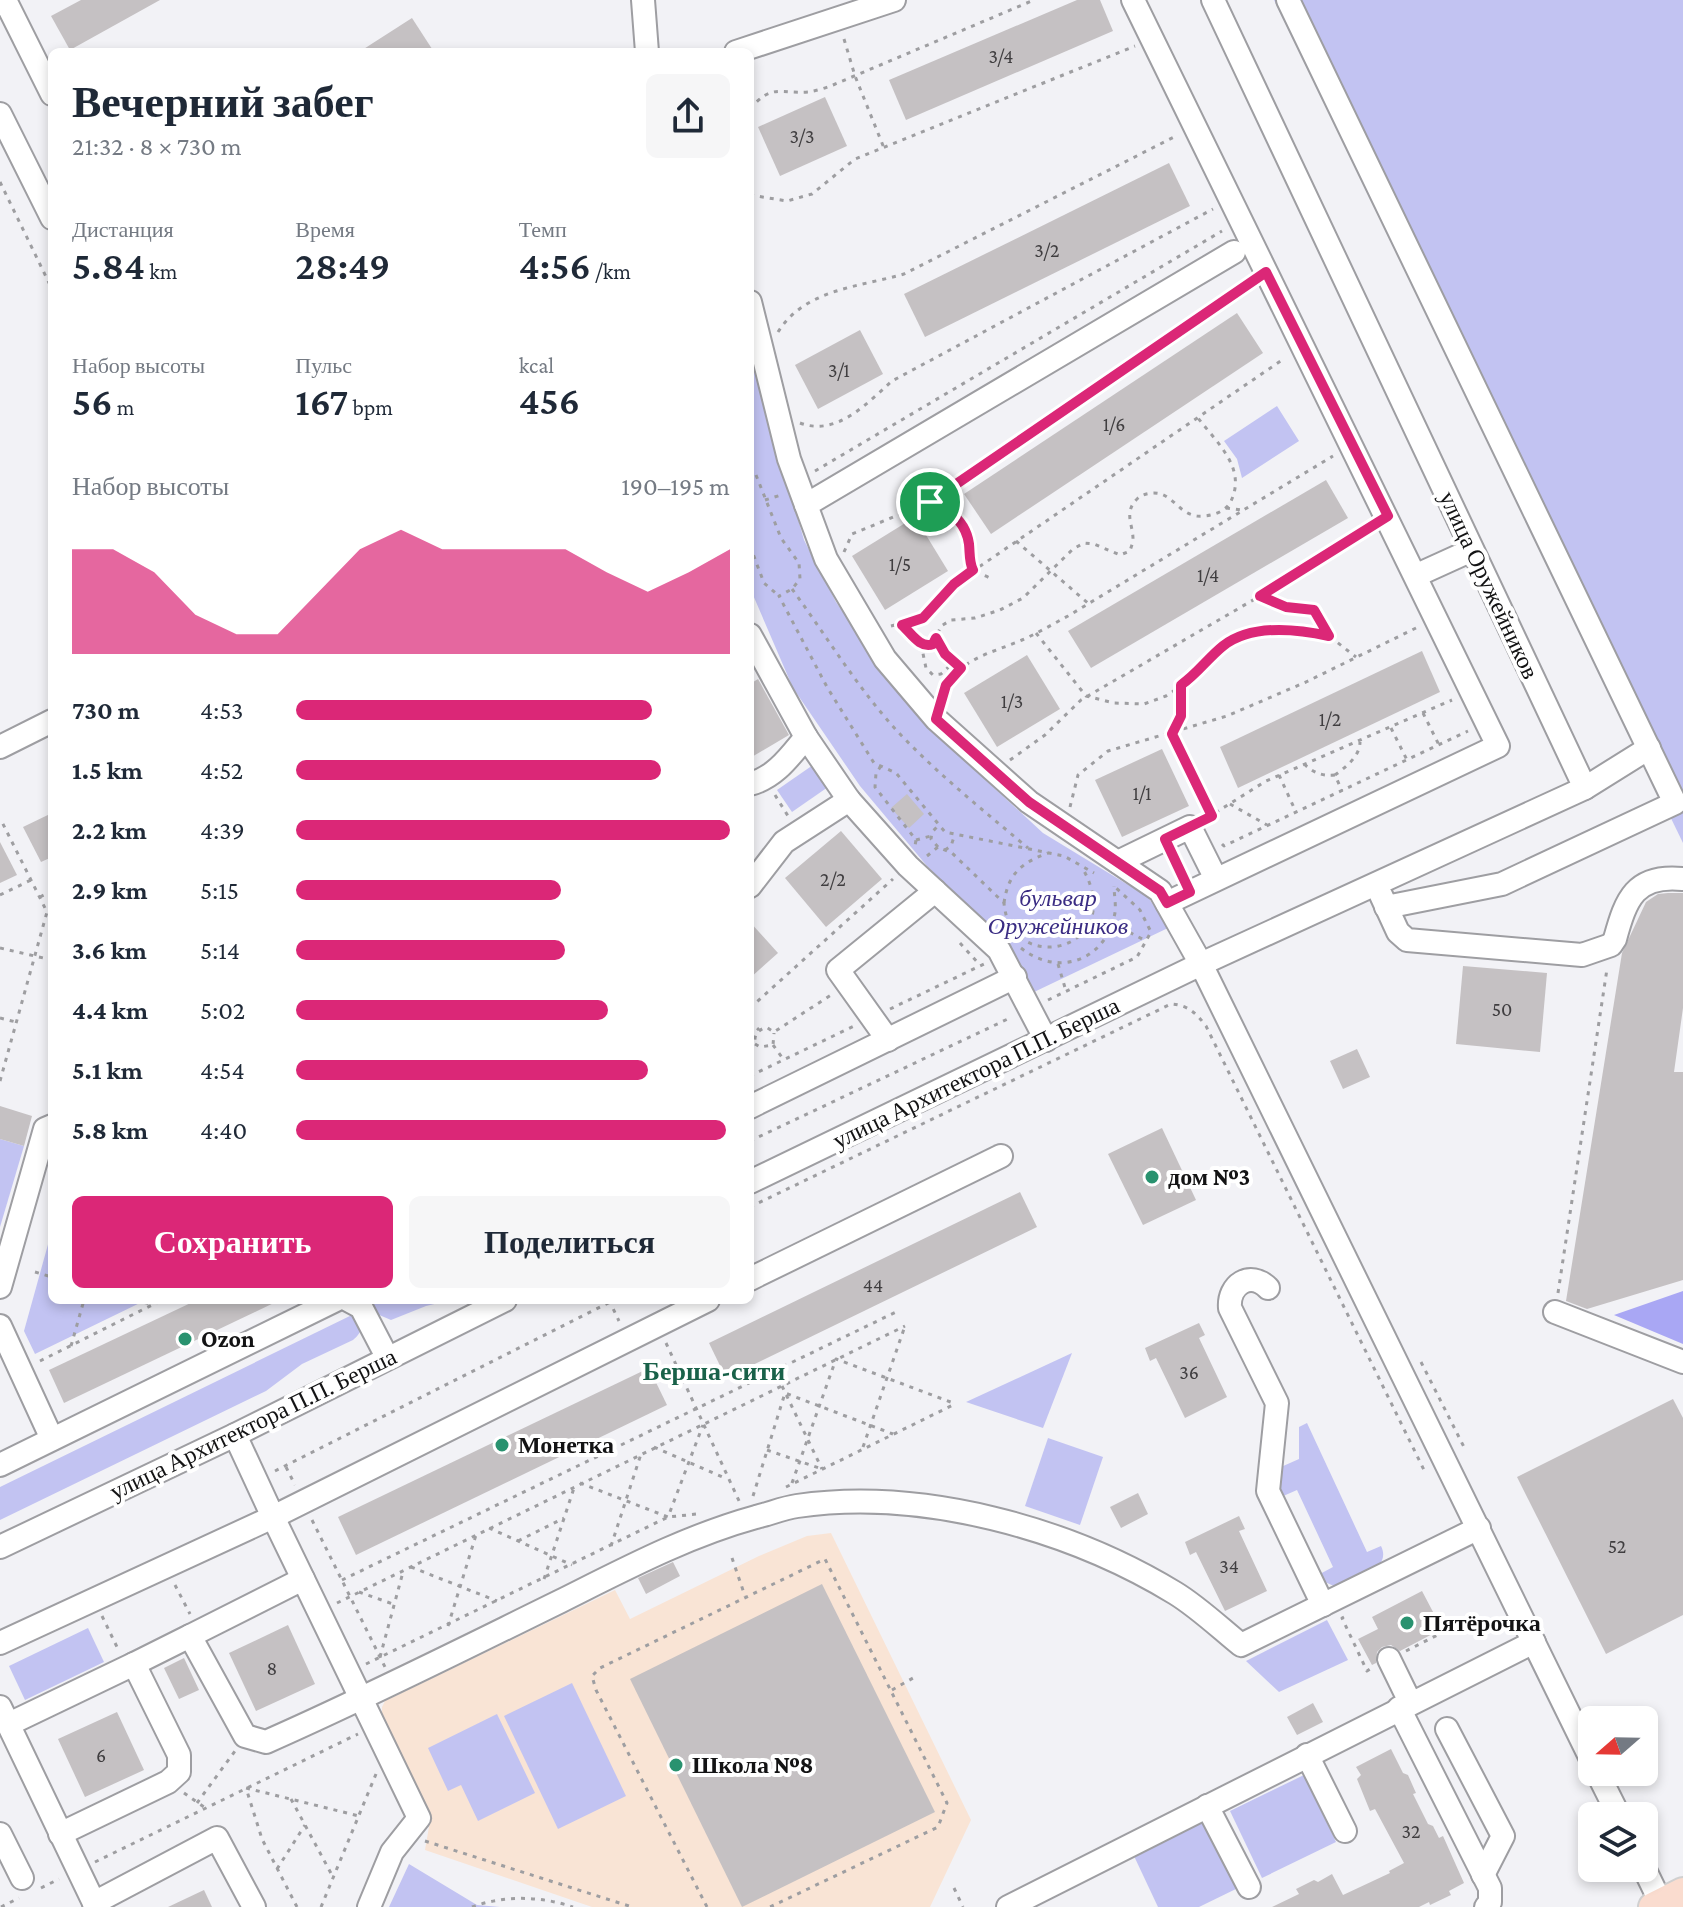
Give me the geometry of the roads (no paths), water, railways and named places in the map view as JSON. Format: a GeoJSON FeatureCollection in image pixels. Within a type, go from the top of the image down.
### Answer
{"type":"FeatureCollection","features":[{"type":"Feature","properties":{"kind":"street"},"geometry":{"type":"LineString","coordinates":[[5,0],[48,86]]}},
{"type":"Feature","properties":{"kind":"street"},"geometry":{"type":"LineString","coordinates":[[643,0],[647,48]]}},
{"type":"Feature","properties":{"kind":"street"},"geometry":{"type":"LineString","coordinates":[[748,48],[894,0]]}},
{"type":"Feature","properties":{"kind":"street"},"geometry":{"type":"LineString","coordinates":[[1133,0],[1498,746],[1167,903]]}},
{"type":"Feature","properties":{"kind":"street","name":"улица Оружейников"},"geometry":{"type":"LineString","coordinates":[[1213,0],[1585,788]]}},
{"type":"Feature","properties":{"kind":"street"},"geometry":{"type":"LineString","coordinates":[[1288,0],[1675,803],[1502,884],[1386,907]]}},
{"type":"Feature","properties":{"kind":"street"},"geometry":{"type":"LineString","coordinates":[[0,114],[6,140],[48,211]]}},
{"type":"Feature","properties":{"kind":"street"},"geometry":{"type":"LineString","coordinates":[[803,497],[1234,252]]}},
{"type":"Feature","properties":{"kind":"street"},"geometry":{"type":"LineString","coordinates":[[754,318],[789,459],[826,559],[885,659],[936,719],[1029,802],[1160,891],[1167,903],[1201,964],[1578,1732]]}},
{"type":"Feature","properties":{"kind":"street"},"geometry":{"type":"LineString","coordinates":[[1417,575],[1472,550]]}},
{"type":"Feature","properties":{"kind":"street"},"geometry":{"type":"LineString","coordinates":[[754,651],[759,671],[849,800],[908,866],[999,950],[1046,1040]]}},
{"type":"Feature","properties":{"kind":"street"},"geometry":{"type":"LineString","coordinates":[[0,747],[48,723]]}},
{"type":"Feature","properties":{"kind":"street"},"geometry":{"type":"LineString","coordinates":[[757,782],[781,767],[806,737]]}},
{"type":"Feature","properties":{"kind":"street"},"geometry":{"type":"LineString","coordinates":[[1201,964],[1585,788],[1649,748]]}},
{"type":"Feature","properties":{"kind":"street"},"geometry":{"type":"LineString","coordinates":[[754,881],[784,842],[849,800]]}},
{"type":"Feature","properties":{"kind":"street"},"geometry":{"type":"LineString","coordinates":[[1118,862],[1190,827],[1216,879]]}},
{"type":"Feature","properties":{"kind":"street"},"geometry":{"type":"LineString","coordinates":[[1376,883],[1398,932],[1407,940],[1582,955],[1611,945],[1629,897],[1645,883],[1669,878],[1683,879]]}},
{"type":"Feature","properties":{"kind":"street"},"geometry":{"type":"LineString","coordinates":[[888,1040],[838,970],[935,891]]}},
{"type":"Feature","properties":{"kind":"street","name":"улица Архитектора П.П. Берша"},"geometry":{"type":"LineString","coordinates":[[754,1180],[1201,964]]}},
{"type":"Feature","properties":{"kind":"street"},"geometry":{"type":"LineString","coordinates":[[754,1105],[1015,977]]}},
{"type":"Feature","properties":{"kind":"street"},"geometry":{"type":"LineString","coordinates":[[0,1287],[45,1129],[48,1128]]}},
{"type":"Feature","properties":{"kind":"street"},"geometry":{"type":"LineString","coordinates":[[754,1277],[1001,1156]]}},
{"type":"Feature","properties":{"kind":"street"},"geometry":{"type":"LineString","coordinates":[[1268,1288],[1261,1281],[1252,1279],[1241,1283],[1233,1288],[1229,1298],[1230,1308],[1277,1403],[1268,1491],[1323,1605]]}},
{"type":"Feature","properties":{"kind":"street"},"geometry":{"type":"LineString","coordinates":[[0,1465],[328,1304]]}},
{"type":"Feature","properties":{"kind":"street"},"geometry":{"type":"LineString","coordinates":[[355,1304],[361,1307],[387,1357]]}},
{"type":"Feature","properties":{"kind":"street","name":"улица Архитектора П.П. Берша"},"geometry":{"type":"LineString","coordinates":[[0,1547],[235,1435],[497,1304]]}},
{"type":"Feature","properties":{"kind":"street"},"geometry":{"type":"LineString","coordinates":[[0,1643],[273,1517],[700,1304]]}},
{"type":"Feature","properties":{"kind":"street"},"geometry":{"type":"LineString","coordinates":[[1555,1312],[1683,1362]]}},
{"type":"Feature","properties":{"kind":"street"},"geometry":{"type":"LineString","coordinates":[[0,1326],[52,1439]]}},
{"type":"Feature","properties":{"kind":"street"},"geometry":{"type":"LineString","coordinates":[[235,1435],[419,1818],[392,1852],[369,1907]]}},
{"type":"Feature","properties":{"kind":"street"},"geometry":{"type":"LineString","coordinates":[[195,1634],[245,1736],[266,1742],[362,1700],[666,1549],[731,1524],[796,1507],[869,1503],[939,1508],[992,1517],[1044,1533],[1111,1559],[1177,1594],[1241,1645],[1479,1528]]}},
{"type":"Feature","properties":{"kind":"street"},"geometry":{"type":"LineString","coordinates":[[254,1907],[217,1838],[95,1905],[60,1834],[10,1756],[4,1715],[130,1666],[303,1579]]}},
{"type":"Feature","properties":{"kind":"street"},"geometry":{"type":"LineString","coordinates":[[1008,1907],[1534,1642]]}},
{"type":"Feature","properties":{"kind":"street"},"geometry":{"type":"LineString","coordinates":[[1389,1659],[1405,1705],[1490,1888],[1490,1902],[1486,1907]]}},
{"type":"Feature","properties":{"kind":"street"},"geometry":{"type":"LineString","coordinates":[[60,1834],[168,1782],[179,1772],[179,1755],[130,1666]]}},
{"type":"Feature","properties":{"kind":"street"},"geometry":{"type":"LineString","coordinates":[[1447,1729],[1503,1836],[1483,1875]]}},
{"type":"Feature","properties":{"kind":"street"},"geometry":{"type":"LineString","coordinates":[[1307,1755],[1345,1831]]}},
{"type":"Feature","properties":{"kind":"street"},"geometry":{"type":"LineString","coordinates":[[1207,1806],[1249,1887]]}},
{"type":"Feature","properties":{"kind":"street"},"geometry":{"type":"LineString","coordinates":[[0,1834],[29,1887]]}},
{"type":"Feature","properties":{"kind":"street"},"geometry":{"type":"LineString","coordinates":[[1653,1882],[1666,1901]]}},
{"type":"Feature","properties":{"kind":"place","name":"дом №3"},"geometry":{"type":"Point","coordinates":[1152,1177]}},
{"type":"Feature","properties":{"kind":"place","name":"Ozon"},"geometry":{"type":"Point","coordinates":[185,1339]}},
{"type":"Feature","properties":{"kind":"place","name":"Монетка"},"geometry":{"type":"Point","coordinates":[502,1445]}},
{"type":"Feature","properties":{"kind":"place","name":"Пятёрочка"},"geometry":{"type":"Point","coordinates":[1407,1623]}},
{"type":"Feature","properties":{"kind":"place","name":"Школа №8"},"geometry":{"type":"Point","coordinates":[676,1765]}},
{"type":"Feature","properties":{"kind":"district","name":"Берша-сити"},"geometry":{"type":"Point","coordinates":[714,1371]}},
{"type":"Feature","properties":{"kind":"park label","name":"бульвар Оружейников"},"geometry":{"type":"Point","coordinates":[1058,912]}}]}
